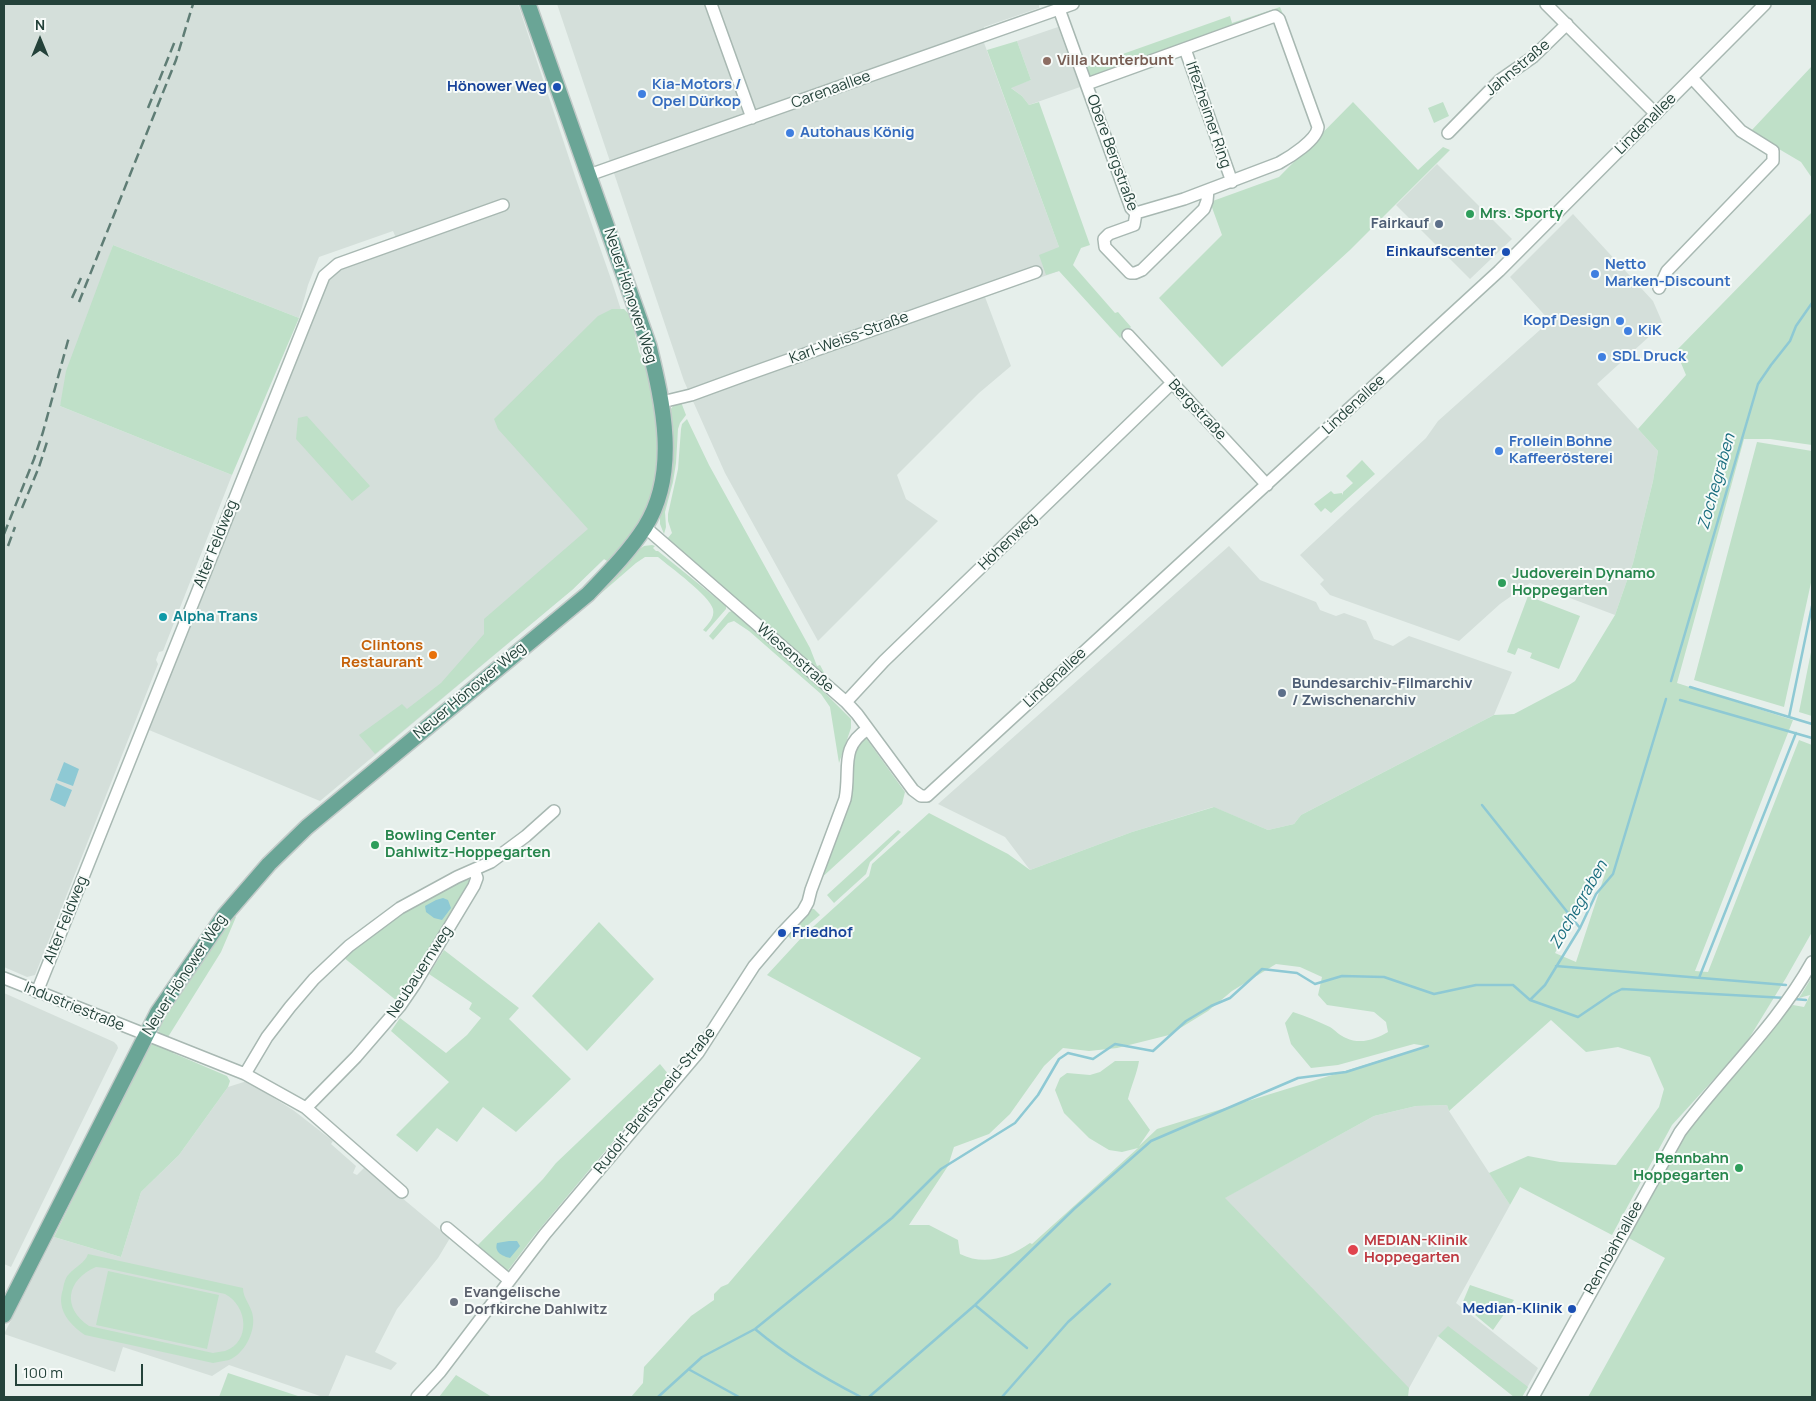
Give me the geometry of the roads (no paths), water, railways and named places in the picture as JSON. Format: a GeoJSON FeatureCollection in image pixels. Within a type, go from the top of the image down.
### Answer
{"type":"FeatureCollection","features":[{"type":"Feature","properties":{"kind":"main road","name":"Neuer Hönower Weg"},"geometry":{"type":"LineString","coordinates":[[4,1314],[145,1035],[158,1012],[224,916],[269,864],[307,827],[588,594],[616,564],[644,528],[653,511],[663,472],[665,431],[662,402],[646,335],[528,4]]}},
{"type":"Feature","properties":{"kind":"street"},"geometry":{"type":"LineString","coordinates":[[711,4],[752,118]]}},
{"type":"Feature","properties":{"kind":"street","name":"Carenaallee"},"geometry":{"type":"LineString","coordinates":[[589,175],[1073,4]]}},
{"type":"Feature","properties":{"kind":"street"},"geometry":{"type":"LineString","coordinates":[[1546,4],[1656,114]]}},
{"type":"Feature","properties":{"kind":"street","name":"Lindenallee"},"geometry":{"type":"LineString","coordinates":[[931,793],[1499,271],[1692,78],[1759,6]]}},
{"type":"Feature","properties":{"kind":"street","name":"Obere Bergstraße"},"geometry":{"type":"LineString","coordinates":[[1059,8],[1130,208],[1136,213],[1134,225],[1109,234],[1104,239],[1105,247],[1130,273],[1135,274],[1142,270],[1204,209],[1208,190]]}},
{"type":"Feature","properties":{"kind":"street","name":"Iffezheimer Ring"},"geometry":{"type":"LineString","coordinates":[[1087,84],[1276,16],[1280,19],[1318,129],[1316,135],[1291,156],[1279,163],[1232,182],[1136,213]]}},
{"type":"Feature","properties":{"kind":"street","name":"Jahnstraße"},"geometry":{"type":"LineString","coordinates":[[1448,133],[1500,80],[1533,57],[1567,24]]}},
{"type":"Feature","properties":{"kind":"street","name":"Iffezheimer Ring"},"geometry":{"type":"LineString","coordinates":[[1185,49],[1232,182]]}},
{"type":"Feature","properties":{"kind":"street"},"geometry":{"type":"LineString","coordinates":[[1659,288],[1667,272],[1773,162],[1773,151],[1742,131],[1692,78]]}},
{"type":"Feature","properties":{"kind":"street","name":"Alter Feldweg"},"geometry":{"type":"LineString","coordinates":[[38,992],[324,276],[338,264],[503,205]]}},
{"type":"Feature","properties":{"kind":"street","name":"Karl-Weiss-Straße"},"geometry":{"type":"LineString","coordinates":[[662,402],[710,388],[1036,272]]}},
{"type":"Feature","properties":{"kind":"street","name":"Bergstraße"},"geometry":{"type":"LineString","coordinates":[[1128,335],[1267,485]]}},
{"type":"Feature","properties":{"kind":"street","name":"Höhenweg"},"geometry":{"type":"LineString","coordinates":[[846,702],[884,661],[1172,383]]}},
{"type":"Feature","properties":{"kind":"street","name":"Wiesenstraße"},"geometry":{"type":"LineString","coordinates":[[644,528],[846,702],[913,790],[921,796],[927,796],[931,793]]}},
{"type":"Feature","properties":{"kind":"street","name":"Rudolf-Breitscheid-Straße"},"geometry":{"type":"LineString","coordinates":[[417,1397],[440,1372],[509,1280],[569,1206],[698,1053],[754,966],[803,911],[808,902],[845,799],[848,786],[848,755],[856,737],[868,729]]}},
{"type":"Feature","properties":{"kind":"street"},"geometry":{"type":"LineString","coordinates":[[245,1074],[266,1037],[290,1007],[314,979],[349,946],[400,908],[457,877],[491,862],[512,847],[554,811]]}},
{"type":"Feature","properties":{"kind":"street","name":"Neubauernweg"},"geometry":{"type":"LineString","coordinates":[[306,1108],[356,1057],[400,1006],[474,886],[476,878],[474,870]]}},
{"type":"Feature","properties":{"kind":"street","name":"Rennbahnallee"},"geometry":{"type":"LineString","coordinates":[[1533,1397],[1680,1132],[1697,1109],[1784,1007],[1812,962]]}},
{"type":"Feature","properties":{"kind":"street","name":"Industriestraße"},"geometry":{"type":"LineString","coordinates":[[4,978],[245,1074],[306,1108],[402,1192]]}},
{"type":"Feature","properties":{"kind":"street"},"geometry":{"type":"LineString","coordinates":[[447,1228],[509,1280]]}},
{"type":"Feature","properties":{"kind":"water"},"geometry":{"type":"Polygon","coordinates":[[[64,762],[79,769],[73,786],[57,780],[64,762]]]}},
{"type":"Feature","properties":{"kind":"water"},"geometry":{"type":"Polygon","coordinates":[[[56,783],[72,790],[65,807],[50,800],[56,783]]]}},
{"type":"Feature","properties":{"kind":"water"},"geometry":{"type":"Polygon","coordinates":[[[443,898],[448,900],[451,908],[442,920],[434,918],[426,912],[425,906],[443,898]]]}},
{"type":"Feature","properties":{"kind":"water"},"geometry":{"type":"Polygon","coordinates":[[[517,1241],[520,1246],[510,1258],[499,1253],[496,1246],[497,1243],[517,1241]]]}},
{"type":"Feature","properties":{"kind":"waterway","name":"Zochegraben"},"geometry":{"type":"LineString","coordinates":[[1671,681],[1758,384],[1790,341],[1796,326],[1812,303]]}},
{"type":"Feature","properties":{"kind":"waterway"},"geometry":{"type":"LineString","coordinates":[[1789,717],[1812,606]]}},
{"type":"Feature","properties":{"kind":"waterway"},"geometry":{"type":"LineString","coordinates":[[1690,687],[1812,724]]}},
{"type":"Feature","properties":{"kind":"waterway","name":"Zochegraben"},"geometry":{"type":"LineString","coordinates":[[1530,1000],[1545,985],[1580,928],[1596,894],[1613,874],[1666,699]]}},
{"type":"Feature","properties":{"kind":"waterway"},"geometry":{"type":"LineString","coordinates":[[1680,700],[1812,738]]}},
{"type":"Feature","properties":{"kind":"waterway"},"geometry":{"type":"LineString","coordinates":[[1699,978],[1796,733]]}},
{"type":"Feature","properties":{"kind":"waterway"},"geometry":{"type":"LineString","coordinates":[[1482,805],[1580,928]]}},
{"type":"Feature","properties":{"kind":"waterway"},"geometry":{"type":"LineString","coordinates":[[1556,966],[1786,985]]}},
{"type":"Feature","properties":{"kind":"waterway"},"geometry":{"type":"LineString","coordinates":[[658,1397],[702,1357],[755,1329],[892,1218],[941,1169],[1015,1123],[1038,1095],[1059,1059],[1068,1053],[1093,1059],[1115,1044],[1153,1051],[1186,1021],[1211,1006],[1230,998],[1262,969],[1297,973],[1315,984],[1342,976],[1384,977],[1434,994],[1476,985],[1513,985],[1530,1000],[1578,1017],[1622,989],[1786,998]]}},
{"type":"Feature","properties":{"kind":"waterway"},"geometry":{"type":"LineString","coordinates":[[1794,999],[1806,1000]]}},
{"type":"Feature","properties":{"kind":"waterway"},"geometry":{"type":"LineString","coordinates":[[869,1397],[975,1305],[1074,1209],[1151,1141],[1298,1078],[1346,1072],[1428,1046]]}},
{"type":"Feature","properties":{"kind":"waterway"},"geometry":{"type":"LineString","coordinates":[[1002,1397],[1068,1322],[1110,1284]]}},
{"type":"Feature","properties":{"kind":"waterway"},"geometry":{"type":"LineString","coordinates":[[975,1305],[1027,1348]]}},
{"type":"Feature","properties":{"kind":"waterway"},"geometry":{"type":"LineString","coordinates":[[755,1329],[806,1366],[861,1397]]}},
{"type":"Feature","properties":{"kind":"waterway"},"geometry":{"type":"LineString","coordinates":[[690,1370],[739,1397]]}},
{"type":"Feature","properties":{"kind":"railway"},"geometry":{"type":"LineString","coordinates":[[79,302],[176,60],[193,4]]}},
{"type":"Feature","properties":{"kind":"railway"},"geometry":{"type":"LineString","coordinates":[[148,108],[175,41]]}},
{"type":"Feature","properties":{"kind":"railway"},"geometry":{"type":"LineString","coordinates":[[72,298],[81,278]]}},
{"type":"Feature","properties":{"kind":"railway"},"geometry":{"type":"LineString","coordinates":[[4,534],[43,432],[69,337]]}},
{"type":"Feature","properties":{"kind":"railway"},"geometry":{"type":"LineString","coordinates":[[22,508],[47,442]]}},
{"type":"Feature","properties":{"kind":"railway"},"geometry":{"type":"LineString","coordinates":[[8,546],[15,527]]}},
{"type":"Feature","properties":{"kind":"place","name":"Villa Kunterbunt"},"geometry":{"type":"Point","coordinates":[1047,61]}},
{"type":"Feature","properties":{"kind":"place","name":"Hönower Weg"},"geometry":{"type":"Point","coordinates":[557,87]}},
{"type":"Feature","properties":{"kind":"place","name":"Kia-Motors / Opel Dürkop"},"geometry":{"type":"Point","coordinates":[642,94]}},
{"type":"Feature","properties":{"kind":"place","name":"Autohaus König"},"geometry":{"type":"Point","coordinates":[790,133]}},
{"type":"Feature","properties":{"kind":"place","name":"Mrs. Sporty"},"geometry":{"type":"Point","coordinates":[1470,214]}},
{"type":"Feature","properties":{"kind":"place","name":"Fairkauf"},"geometry":{"type":"Point","coordinates":[1439,224]}},
{"type":"Feature","properties":{"kind":"place","name":"Einkaufscenter"},"geometry":{"type":"Point","coordinates":[1506,252]}},
{"type":"Feature","properties":{"kind":"place","name":"Netto Marken-Discount"},"geometry":{"type":"Point","coordinates":[1595,274]}},
{"type":"Feature","properties":{"kind":"place","name":"Kopf Design"},"geometry":{"type":"Point","coordinates":[1620,321]}},
{"type":"Feature","properties":{"kind":"place","name":"KiK"},"geometry":{"type":"Point","coordinates":[1628,331]}},
{"type":"Feature","properties":{"kind":"place","name":"SDL Druck"},"geometry":{"type":"Point","coordinates":[1602,357]}},
{"type":"Feature","properties":{"kind":"place","name":"Frollein Bohne Kaffeerösterei"},"geometry":{"type":"Point","coordinates":[1499,451]}},
{"type":"Feature","properties":{"kind":"place","name":"Judoverein Dynamo Hoppegarten"},"geometry":{"type":"Point","coordinates":[1502,583]}},
{"type":"Feature","properties":{"kind":"place","name":"Alpha Trans"},"geometry":{"type":"Point","coordinates":[163,617]}},
{"type":"Feature","properties":{"kind":"place","name":"Clintons Restaurant"},"geometry":{"type":"Point","coordinates":[433,655]}},
{"type":"Feature","properties":{"kind":"place","name":"Bundesarchiv-Filmarchiv / Zwischenarchiv"},"geometry":{"type":"Point","coordinates":[1282,693]}},
{"type":"Feature","properties":{"kind":"place","name":"Bowling Center Dahlwitz-Hoppegarten"},"geometry":{"type":"Point","coordinates":[375,845]}},
{"type":"Feature","properties":{"kind":"place","name":"Friedhof"},"geometry":{"type":"Point","coordinates":[782,933]}},
{"type":"Feature","properties":{"kind":"place","name":"Rennbahn Hoppegarten"},"geometry":{"type":"Point","coordinates":[1739,1168]}},
{"type":"Feature","properties":{"kind":"place","name":"MEDIAN-Klinik Hoppegarten"},"geometry":{"type":"Point","coordinates":[1353,1250]}},
{"type":"Feature","properties":{"kind":"place","name":"Evangelische Dorfkirche Dahlwitz"},"geometry":{"type":"Point","coordinates":[454,1302]}},
{"type":"Feature","properties":{"kind":"place","name":"Median-Klinik"},"geometry":{"type":"Point","coordinates":[1572,1309]}}]}
